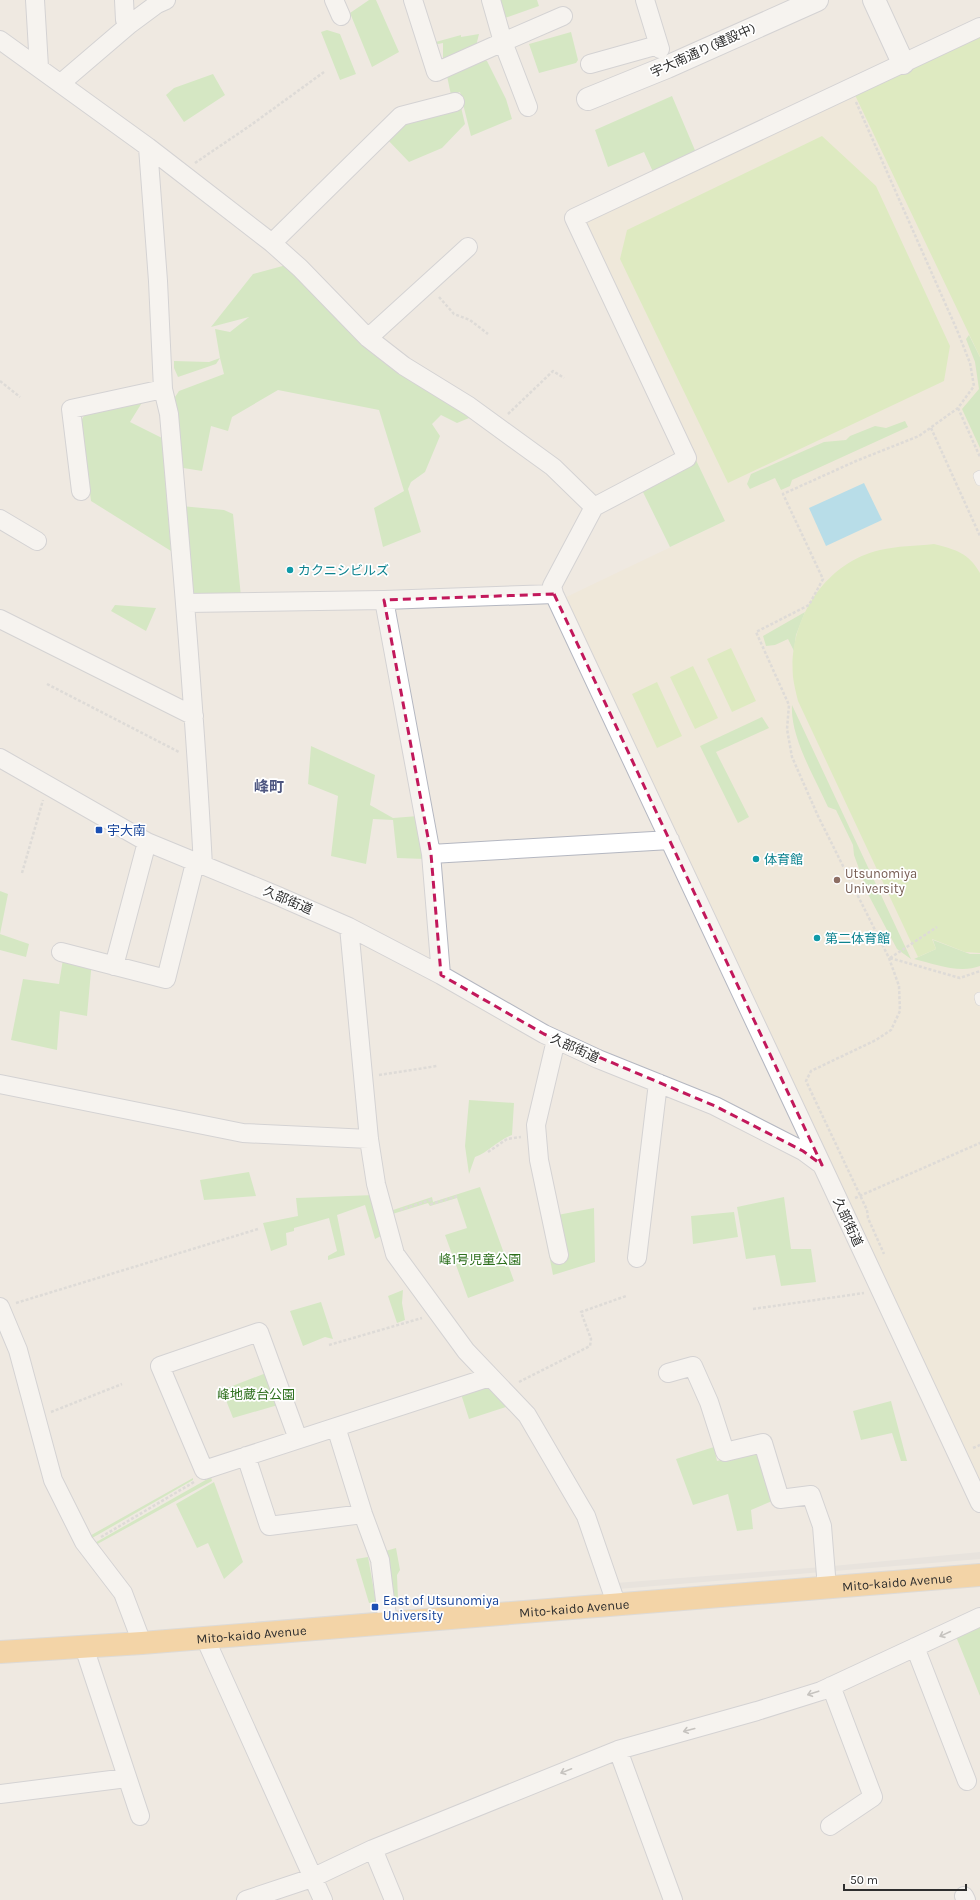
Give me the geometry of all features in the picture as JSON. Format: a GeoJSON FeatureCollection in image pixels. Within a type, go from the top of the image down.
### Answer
{"type":"FeatureCollection","features":[{"type":"Feature","properties":{"kind":"highway","name":"Mito-kaido Avenue"},"geometry":{"type":"LineString","coordinates":[[0,1652],[142,1643],[388,1624],[980,1575]]}},
{"type":"Feature","properties":{"kind":"street"},"geometry":{"type":"LineString","coordinates":[[35,0],[39,67]]}},
{"type":"Feature","properties":{"kind":"street"},"geometry":{"type":"LineString","coordinates":[[124,0],[125,20],[130,24]]}},
{"type":"Feature","properties":{"kind":"street"},"geometry":{"type":"LineString","coordinates":[[61,83],[130,24],[157,4],[166,0]]}},
{"type":"Feature","properties":{"kind":"street"},"geometry":{"type":"LineString","coordinates":[[413,0],[436,72],[563,16]]}},
{"type":"Feature","properties":{"kind":"street"},"geometry":{"type":"LineString","coordinates":[[491,0],[503,42],[528,107]]}},
{"type":"Feature","properties":{"kind":"street"},"geometry":{"type":"LineString","coordinates":[[590,64],[659,47],[645,0]]}},
{"type":"Feature","properties":{"kind":"street","name":"宇大南通り(建設中)"},"geometry":{"type":"LineString","coordinates":[[588,99],[667,67],[817,0]]}},
{"type":"Feature","properties":{"kind":"street"},"geometry":{"type":"LineString","coordinates":[[874,0],[903,64]]}},
{"type":"Feature","properties":{"kind":"street"},"geometry":{"type":"LineString","coordinates":[[822,1165],[554,594],[552,586],[594,507],[687,458],[574,218],[980,27]]}},
{"type":"Feature","properties":{"kind":"street"},"geometry":{"type":"LineString","coordinates":[[0,40],[148,147],[272,243],[300,268],[368,338],[404,366],[469,406],[553,467],[594,507]]}},
{"type":"Feature","properties":{"kind":"street"},"geometry":{"type":"LineString","coordinates":[[272,243],[401,116],[455,102]]}},
{"type":"Feature","properties":{"kind":"street"},"geometry":{"type":"LineString","coordinates":[[61,952],[166,979],[199,864],[198,761],[186,603],[169,414],[163,389],[158,281],[148,147]]}},
{"type":"Feature","properties":{"kind":"street"},"geometry":{"type":"LineString","coordinates":[[368,338],[468,247]]}},
{"type":"Feature","properties":{"kind":"street"},"geometry":{"type":"LineString","coordinates":[[81,491],[71,409],[163,389]]}},
{"type":"Feature","properties":{"kind":"street"},"geometry":{"type":"LineString","coordinates":[[0,519],[37,541]]}},
{"type":"Feature","properties":{"kind":"street"},"geometry":{"type":"LineString","coordinates":[[186,603],[384,600],[554,594]]}},
{"type":"Feature","properties":{"kind":"street"},"geometry":{"type":"LineString","coordinates":[[384,600],[431,854],[441,975]]}},
{"type":"Feature","properties":{"kind":"street"},"geometry":{"type":"LineString","coordinates":[[0,619],[194,716]]}},
{"type":"Feature","properties":{"kind":"street","name":"久部街道"},"geometry":{"type":"LineString","coordinates":[[0,758],[147,842],[349,927],[441,975],[556,1040],[715,1106],[803,1151],[822,1165],[980,1503]]}},
{"type":"Feature","properties":{"kind":"street"},"geometry":{"type":"LineString","coordinates":[[431,854],[670,840]]}},
{"type":"Feature","properties":{"kind":"street"},"geometry":{"type":"LineString","coordinates":[[114,966],[147,842]]}},
{"type":"Feature","properties":{"kind":"street"},"geometry":{"type":"LineString","coordinates":[[349,927],[369,1139],[376,1184],[395,1254],[466,1351],[527,1415],[586,1516],[617,1606]]}},
{"type":"Feature","properties":{"kind":"street"},"geometry":{"type":"LineString","coordinates":[[556,1040],[536,1125],[539,1160],[559,1255]]}},
{"type":"Feature","properties":{"kind":"street"},"geometry":{"type":"LineString","coordinates":[[636,1258],[658,1083]]}},
{"type":"Feature","properties":{"kind":"street"},"geometry":{"type":"LineString","coordinates":[[0,1084],[243,1133],[369,1139]]}},
{"type":"Feature","properties":{"kind":"street"},"geometry":{"type":"LineString","coordinates":[[0,1308],[18,1350],[53,1480],[86,1545],[123,1593],[142,1643]]}},
{"type":"Feature","properties":{"kind":"street"},"geometry":{"type":"LineString","coordinates":[[298,1439],[259,1332],[160,1366],[204,1470],[490,1377]]}},
{"type":"Feature","properties":{"kind":"street"},"geometry":{"type":"LineString","coordinates":[[668,1373],[693,1366],[709,1402],[725,1452],[763,1443],[780,1499],[811,1495],[822,1526],[827,1588]]}},
{"type":"Feature","properties":{"kind":"street"},"geometry":{"type":"LineString","coordinates":[[336,1427],[363,1514],[380,1560],[388,1624]]}},
{"type":"Feature","properties":{"kind":"street"},"geometry":{"type":"LineString","coordinates":[[246,1456],[269,1526],[363,1514]]}},
{"type":"Feature","properties":{"kind":"street"},"geometry":{"type":"LineString","coordinates":[[246,1900],[312,1878],[373,1849],[618,1750],[757,1711],[831,1686],[980,1617]]}},
{"type":"Feature","properties":{"kind":"street"},"geometry":{"type":"LineString","coordinates":[[205,1638],[323,1900]]}},
{"type":"Feature","properties":{"kind":"street"},"geometry":{"type":"LineString","coordinates":[[84,1647],[140,1816]]}},
{"type":"Feature","properties":{"kind":"street"},"geometry":{"type":"LineString","coordinates":[[915,1647],[967,1781]]}},
{"type":"Feature","properties":{"kind":"street"},"geometry":{"type":"LineString","coordinates":[[830,1826],[873,1798],[831,1686]]}},
{"type":"Feature","properties":{"kind":"street"},"geometry":{"type":"LineString","coordinates":[[618,1750],[673,1900]]}},
{"type":"Feature","properties":{"kind":"street"},"geometry":{"type":"LineString","coordinates":[[0,1794],[128,1778]]}},
{"type":"Feature","properties":{"kind":"street"},"geometry":{"type":"LineString","coordinates":[[373,1849],[394,1900]]}},
{"type":"Feature","properties":{"kind":"lane"},"geometry":{"type":"LineString","coordinates":[[980,475],[978,476],[980,481]]}},
{"type":"Feature","properties":{"kind":"path"},"geometry":{"type":"LineString","coordinates":[[181,172],[251,125],[324,72]]}},
{"type":"Feature","properties":{"kind":"path"},"geometry":{"type":"LineString","coordinates":[[849,88],[957,330],[970,363],[974,386],[958,408],[919,436],[862,458],[783,494],[823,579],[809,606],[756,632],[789,705],[787,729],[792,757],[818,816],[889,958],[899,986],[900,1011],[891,1030],[876,1040],[811,1071],[806,1080],[861,1196],[884,1254]]}},
{"type":"Feature","properties":{"kind":"path"},"geometry":{"type":"LineString","coordinates":[[428,284],[454,314],[470,320],[488,334]]}},
{"type":"Feature","properties":{"kind":"path"},"geometry":{"type":"LineString","coordinates":[[496,426],[553,371],[564,378]]}},
{"type":"Feature","properties":{"kind":"path"},"geometry":{"type":"LineString","coordinates":[[0,381],[20,397]]}},
{"type":"Feature","properties":{"kind":"path"},"geometry":{"type":"LineString","coordinates":[[958,408],[980,457]]}},
{"type":"Feature","properties":{"kind":"path"},"geometry":{"type":"LineString","coordinates":[[931,428],[980,536]]}},
{"type":"Feature","properties":{"kind":"path"},"geometry":{"type":"LineString","coordinates":[[47,684],[198,761]]}},
{"type":"Feature","properties":{"kind":"path"},"geometry":{"type":"LineString","coordinates":[[22,873],[47,784]]}},
{"type":"Feature","properties":{"kind":"path"},"geometry":{"type":"LineString","coordinates":[[889,958],[937,927]]}},
{"type":"Feature","properties":{"kind":"path"},"geometry":{"type":"LineString","coordinates":[[889,958],[960,978],[980,971]]}},
{"type":"Feature","properties":{"kind":"path"},"geometry":{"type":"LineString","coordinates":[[363,1078],[437,1066]]}},
{"type":"Feature","properties":{"kind":"path"},"geometry":{"type":"LineString","coordinates":[[488,1152],[507,1139],[537,1135]]}},
{"type":"Feature","properties":{"kind":"path"},"geometry":{"type":"LineString","coordinates":[[840,1203],[861,1196],[980,1143]]}},
{"type":"Feature","properties":{"kind":"path"},"geometry":{"type":"LineString","coordinates":[[384,1215],[430,1200],[431,1204],[458,1196]]}},
{"type":"Feature","properties":{"kind":"path"},"geometry":{"type":"LineString","coordinates":[[0,1308],[258,1229]]}},
{"type":"Feature","properties":{"kind":"path"},"geometry":{"type":"LineString","coordinates":[[753,1310],[880,1290]]}},
{"type":"Feature","properties":{"kind":"path"},"geometry":{"type":"LineString","coordinates":[[504,1390],[590,1346],[591,1339],[581,1312],[626,1296]]}},
{"type":"Feature","properties":{"kind":"path"},"geometry":{"type":"LineString","coordinates":[[329,1345],[439,1313]]}},
{"type":"Feature","properties":{"kind":"path"},"geometry":{"type":"LineString","coordinates":[[36,1418],[122,1384]]}},
{"type":"Feature","properties":{"kind":"path"},"geometry":{"type":"LineString","coordinates":[[970,1441],[973,1448],[980,1445]]}},
{"type":"Feature","properties":{"kind":"path"},"geometry":{"type":"LineString","coordinates":[[86,1545],[198,1480],[204,1470]]}},
{"type":"Feature","properties":{"kind":"highlighted area"},"geometry":{"type":"Polygon","coordinates":[[[554,594],[822,1165],[803,1151],[715,1106],[544,1034],[441,975],[431,854],[384,600],[554,594]]]}},
{"type":"Feature","properties":{"kind":"shaded area","name":"Utsunomiya University"},"geometry":{"type":"Polygon","coordinates":[[[980,34],[980,1482],[562,599],[725,521],[581,219],[980,34]]]}},
{"type":"Feature","properties":{"kind":"shaded area"},"geometry":{"type":"Polygon","coordinates":[[[980,1552],[980,1559],[618,1589],[616,1583],[822,1567],[980,1552]]]}},
{"type":"Feature","properties":{"kind":"green space"},"geometry":{"type":"Polygon","coordinates":[[[369,0],[376,0],[399,52],[372,67],[350,13],[369,0]]]}},
{"type":"Feature","properties":{"kind":"green space"},"geometry":{"type":"Polygon","coordinates":[[[497,0],[537,0],[539,6],[502,19],[497,0]]]}},
{"type":"Feature","properties":{"kind":"green space"},"geometry":{"type":"Polygon","coordinates":[[[327,30],[340,34],[356,74],[340,80],[321,32],[327,30]]]}},
{"type":"Feature","properties":{"kind":"green space"},"geometry":{"type":"Polygon","coordinates":[[[571,32],[578,60],[576,63],[539,73],[529,44],[571,32]]]}},
{"type":"Feature","properties":{"kind":"green space"},"geometry":{"type":"Polygon","coordinates":[[[479,34],[476,46],[443,60],[443,43],[433,45],[432,43],[461,35],[461,37],[479,34]]]}},
{"type":"Feature","properties":{"kind":"green space"},"geometry":{"type":"Polygon","coordinates":[[[980,34],[980,357],[854,93],[980,34]]]}},
{"type":"Feature","properties":{"kind":"green space"},"geometry":{"type":"Polygon","coordinates":[[[479,59],[487,61],[506,99],[512,119],[471,136],[460,92],[451,95],[447,76],[479,59]]]}},
{"type":"Feature","properties":{"kind":"green space"},"geometry":{"type":"Polygon","coordinates":[[[213,74],[225,95],[184,122],[166,95],[174,88],[213,74]]]}},
{"type":"Feature","properties":{"kind":"green space"},"geometry":{"type":"Polygon","coordinates":[[[672,96],[697,155],[654,174],[644,152],[608,167],[595,130],[672,96]]]}},
{"type":"Feature","properties":{"kind":"green space"},"geometry":{"type":"Polygon","coordinates":[[[460,103],[465,124],[442,148],[409,162],[385,137],[401,122],[460,103]]]}},
{"type":"Feature","properties":{"kind":"green space"},"geometry":{"type":"Polygon","coordinates":[[[822,136],[876,186],[950,346],[944,381],[728,483],[620,259],[627,230],[822,136]]]}},
{"type":"Feature","properties":{"kind":"green space"},"geometry":{"type":"Polygon","coordinates":[[[290,264],[474,416],[457,423],[441,415],[432,424],[440,436],[425,472],[411,482],[408,489],[421,532],[383,547],[374,508],[404,491],[379,410],[278,390],[232,417],[228,431],[211,426],[202,471],[177,467],[173,400],[179,391],[224,374],[215,329],[230,332],[249,317],[211,327],[253,274],[290,264]]]}},
{"type":"Feature","properties":{"kind":"green space"},"geometry":{"type":"Polygon","coordinates":[[[969,335],[980,357],[980,448],[962,409],[979,389],[975,362],[966,339],[969,335]]]}},
{"type":"Feature","properties":{"kind":"green space"},"geometry":{"type":"Polygon","coordinates":[[[220,358],[216,364],[178,377],[174,368],[174,361],[209,362],[220,358]]]}},
{"type":"Feature","properties":{"kind":"green space"},"geometry":{"type":"Polygon","coordinates":[[[143,401],[130,422],[162,438],[171,551],[91,501],[81,421],[85,414],[143,401]]]}},
{"type":"Feature","properties":{"kind":"green space"},"geometry":{"type":"Polygon","coordinates":[[[905,421],[908,427],[792,480],[790,486],[781,490],[775,478],[750,489],[747,484],[751,474],[824,442],[846,440],[850,436],[875,426],[886,428],[905,421]]]}},
{"type":"Feature","properties":{"kind":"green space"},"geometry":{"type":"Polygon","coordinates":[[[695,458],[725,521],[670,547],[640,486],[695,458]]]}},
{"type":"Feature","properties":{"kind":"green space"},"geometry":{"type":"Polygon","coordinates":[[[181,506],[224,510],[233,514],[241,597],[196,598],[190,591],[181,506]]]}},
{"type":"Feature","properties":{"kind":"green space"},"geometry":{"type":"Polygon","coordinates":[[[934,544],[955,550],[966,556],[971,560],[980,573],[980,953],[965,952],[932,939],[936,949],[918,957],[798,701],[793,677],[793,656],[797,635],[804,616],[814,597],[827,581],[842,567],[860,557],[880,550],[934,544]]]}},
{"type":"Feature","properties":{"kind":"green space"},"geometry":{"type":"Polygon","coordinates":[[[115,605],[156,608],[146,631],[111,611],[115,605]]]}},
{"type":"Feature","properties":{"kind":"green space"},"geometry":{"type":"Polygon","coordinates":[[[805,612],[796,635],[794,651],[788,639],[775,645],[766,646],[763,636],[805,612]]]}},
{"type":"Feature","properties":{"kind":"green space"},"geometry":{"type":"Polygon","coordinates":[[[731,648],[756,701],[732,712],[707,659],[731,648]]]}},
{"type":"Feature","properties":{"kind":"green space"},"geometry":{"type":"Polygon","coordinates":[[[693,666],[718,718],[695,729],[670,677],[693,666]]]}},
{"type":"Feature","properties":{"kind":"green space"},"geometry":{"type":"Polygon","coordinates":[[[657,682],[682,736],[657,748],[632,694],[657,682]]]}},
{"type":"Feature","properties":{"kind":"green space"},"geometry":{"type":"Polygon","coordinates":[[[792,705],[911,959],[897,949],[869,896],[854,855],[853,845],[836,810],[828,807],[804,757],[792,717],[792,705]]]}},
{"type":"Feature","properties":{"kind":"green space"},"geometry":{"type":"Polygon","coordinates":[[[762,717],[769,728],[716,752],[749,817],[738,823],[700,746],[762,717]]]}},
{"type":"Feature","properties":{"kind":"green space"},"geometry":{"type":"Polygon","coordinates":[[[311,746],[375,775],[370,805],[393,818],[418,816],[425,859],[397,858],[393,820],[373,819],[366,864],[331,856],[338,796],[308,784],[311,746]]]}},
{"type":"Feature","properties":{"kind":"green space"},"geometry":{"type":"Polygon","coordinates":[[[0,891],[8,894],[0,934],[0,891]]]}},
{"type":"Feature","properties":{"kind":"green space"},"geometry":{"type":"Polygon","coordinates":[[[0,934],[29,944],[26,957],[0,950],[0,934]]]}},
{"type":"Feature","properties":{"kind":"green space"},"geometry":{"type":"Polygon","coordinates":[[[933,940],[970,954],[980,954],[980,966],[956,969],[938,966],[914,959],[936,949],[933,940]]]}},
{"type":"Feature","properties":{"kind":"green space"},"geometry":{"type":"Polygon","coordinates":[[[64,953],[92,960],[87,1016],[60,1011],[57,1050],[11,1040],[23,979],[59,984],[64,953]]]}},
{"type":"Feature","properties":{"kind":"green space"},"geometry":{"type":"Polygon","coordinates":[[[469,1100],[514,1103],[512,1135],[475,1157],[469,1174],[465,1146],[469,1100]]]}},
{"type":"Feature","properties":{"kind":"green space"},"geometry":{"type":"Polygon","coordinates":[[[249,1172],[256,1196],[204,1200],[200,1180],[249,1172]]]}},
{"type":"Feature","properties":{"kind":"green space","name":"峰1号児童公園"},"geometry":{"type":"Polygon","coordinates":[[[480,1187],[514,1281],[468,1298],[445,1235],[467,1228],[457,1198],[430,1206],[428,1203],[386,1216],[384,1213],[432,1197],[433,1202],[480,1187]]]}},
{"type":"Feature","properties":{"kind":"green space"},"geometry":{"type":"Polygon","coordinates":[[[374,1195],[383,1235],[375,1239],[365,1205],[337,1215],[345,1255],[328,1260],[328,1256],[337,1251],[329,1218],[294,1228],[294,1231],[286,1233],[287,1245],[271,1251],[263,1223],[298,1216],[296,1198],[374,1195]]]}},
{"type":"Feature","properties":{"kind":"green space"},"geometry":{"type":"Polygon","coordinates":[[[784,1197],[791,1249],[811,1249],[816,1282],[781,1286],[775,1255],[746,1259],[737,1207],[784,1197]]]}},
{"type":"Feature","properties":{"kind":"green space"},"geometry":{"type":"Polygon","coordinates":[[[594,1208],[595,1262],[553,1275],[542,1218],[594,1208]]]}},
{"type":"Feature","properties":{"kind":"green space"},"geometry":{"type":"Polygon","coordinates":[[[734,1212],[738,1237],[693,1244],[691,1216],[734,1212]]]}},
{"type":"Feature","properties":{"kind":"green space"},"geometry":{"type":"Polygon","coordinates":[[[403,1290],[402,1303],[405,1320],[397,1323],[388,1296],[403,1290]]]}},
{"type":"Feature","properties":{"kind":"green space"},"geometry":{"type":"Polygon","coordinates":[[[321,1302],[333,1339],[325,1337],[303,1346],[290,1311],[321,1302]]]}},
{"type":"Feature","properties":{"kind":"green space","name":"峰地蔵台公園"},"geometry":{"type":"Polygon","coordinates":[[[266,1373],[278,1405],[233,1418],[222,1390],[266,1373]]]}},
{"type":"Feature","properties":{"kind":"green space"},"geometry":{"type":"Polygon","coordinates":[[[487,1386],[493,1389],[509,1406],[469,1419],[461,1394],[487,1386]]]}},
{"type":"Feature","properties":{"kind":"green space"},"geometry":{"type":"Polygon","coordinates":[[[891,1401],[907,1461],[901,1461],[892,1433],[861,1440],[853,1411],[891,1401]]]}},
{"type":"Feature","properties":{"kind":"green space"},"geometry":{"type":"Polygon","coordinates":[[[714,1447],[717,1461],[757,1450],[777,1499],[751,1510],[753,1529],[737,1531],[728,1494],[693,1505],[676,1459],[714,1447]]]}},
{"type":"Feature","properties":{"kind":"green space"},"geometry":{"type":"Polygon","coordinates":[[[211,1477],[212,1481],[92,1547],[91,1545],[211,1477]]]}},
{"type":"Feature","properties":{"kind":"green space"},"geometry":{"type":"Polygon","coordinates":[[[193,1478],[193,1480],[87,1541],[86,1538],[193,1478]]]}},
{"type":"Feature","properties":{"kind":"green space"},"geometry":{"type":"Polygon","coordinates":[[[214,1482],[243,1562],[224,1579],[208,1543],[197,1548],[176,1504],[214,1482]]]}},
{"type":"Feature","properties":{"kind":"green space"},"geometry":{"type":"Polygon","coordinates":[[[396,1548],[400,1570],[397,1575],[398,1600],[390,1601],[382,1552],[396,1548]]]}},
{"type":"Feature","properties":{"kind":"green space"},"geometry":{"type":"Polygon","coordinates":[[[368,1557],[376,1602],[369,1603],[356,1559],[368,1557]]]}},
{"type":"Feature","properties":{"kind":"green space"},"geometry":{"type":"Polygon","coordinates":[[[980,1623],[980,1696],[955,1634],[980,1623]]]}},
{"type":"Feature","properties":{"kind":"water"},"geometry":{"type":"Polygon","coordinates":[[[864,483],[882,520],[826,546],[809,508],[864,483]]]}},
{"type":"Feature","properties":{"kind":"place","name":"カクニシビルズ"},"geometry":{"type":"Point","coordinates":[290,570]}},
{"type":"Feature","properties":{"kind":"place","name":"宇大南"},"geometry":{"type":"Point","coordinates":[99,830]}},
{"type":"Feature","properties":{"kind":"place","name":"体育館"},"geometry":{"type":"Point","coordinates":[756,859]}},
{"type":"Feature","properties":{"kind":"place","name":"Utsunomiya University"},"geometry":{"type":"Point","coordinates":[837,880]}},
{"type":"Feature","properties":{"kind":"place","name":"第二体育館"},"geometry":{"type":"Point","coordinates":[817,938]}},
{"type":"Feature","properties":{"kind":"place","name":"East of Utsunomiya University"},"geometry":{"type":"Point","coordinates":[375,1607]}},
{"type":"Feature","properties":{"kind":"district","name":"峰町"},"geometry":{"type":"Point","coordinates":[269,787]}}]}
